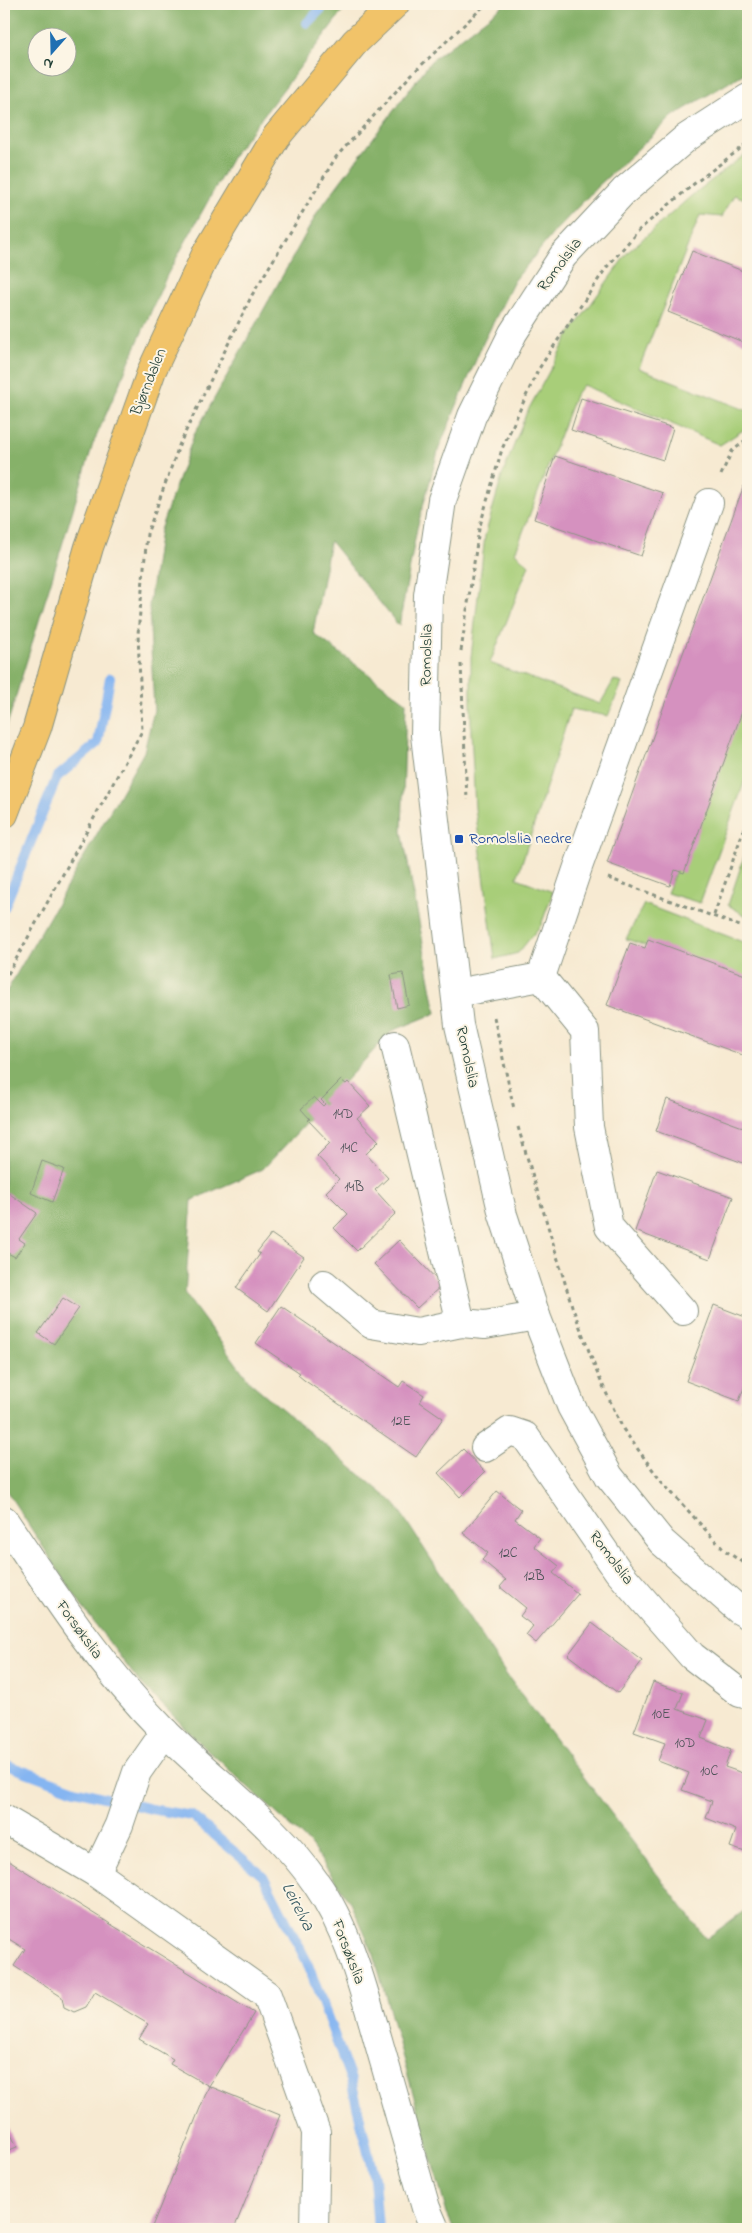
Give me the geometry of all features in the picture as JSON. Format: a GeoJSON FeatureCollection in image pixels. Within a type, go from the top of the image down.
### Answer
{"type":"FeatureCollection","features":[{"type":"Feature","properties":{"kind":"main road","name":"Bjørndalen"},"geometry":{"type":"LineString","coordinates":[[4,814],[37,728],[89,547],[152,370],[206,254],[276,137],[355,42],[395,4]]}},
{"type":"Feature","properties":{"kind":"street","name":"Romolslia"},"geometry":{"type":"LineString","coordinates":[[748,98],[686,138],[624,191],[563,256],[513,333],[472,416],[442,500],[428,594],[426,735],[459,1025],[503,1215],[536,1316],[571,1406],[609,1476],[662,1542],[739,1610],[748,1615]]}},
{"type":"Feature","properties":{"kind":"street"},"geometry":{"type":"LineString","coordinates":[[541,977],[578,867],[709,503]]}},
{"type":"Feature","properties":{"kind":"street"},"geometry":{"type":"LineString","coordinates":[[456,993],[541,977]]}},
{"type":"Feature","properties":{"kind":"street"},"geometry":{"type":"LineString","coordinates":[[541,977],[585,1031],[589,1127],[609,1227],[683,1311]]}},
{"type":"Feature","properties":{"kind":"street"},"geometry":{"type":"LineString","coordinates":[[395,1045],[461,1323]]}},
{"type":"Feature","properties":{"kind":"street"},"geometry":{"type":"LineString","coordinates":[[324,1284],[371,1324],[418,1332],[461,1323],[485,1325],[536,1316]]}},
{"type":"Feature","properties":{"kind":"street","name":"Romolslia"},"geometry":{"type":"LineString","coordinates":[[485,1448],[510,1431],[525,1436],[618,1571],[692,1656],[740,1694],[748,1695]]}},
{"type":"Feature","properties":{"kind":"street","name":"Forsøkslia"},"geometry":{"type":"LineString","coordinates":[[4,1520],[76,1628],[116,1679],[165,1732],[233,1793],[289,1849],[317,1883],[339,1923],[366,1998],[426,2208],[435,2229]]}},
{"type":"Feature","properties":{"kind":"street"},"geometry":{"type":"LineString","coordinates":[[96,1872],[119,1825],[137,1772],[165,1732]]}},
{"type":"Feature","properties":{"kind":"street"},"geometry":{"type":"LineString","coordinates":[[4,1819],[96,1872],[267,1995],[316,2132],[314,2229]]}},
{"type":"Feature","properties":{"kind":"path"},"geometry":{"type":"LineString","coordinates":[[4,981],[142,731],[138,634],[147,534],[180,443],[252,295],[336,157],[412,74],[486,4]]}},
{"type":"Feature","properties":{"kind":"path"},"geometry":{"type":"LineString","coordinates":[[709,503],[732,451],[747,441]]}},
{"type":"Feature","properties":{"kind":"path"},"geometry":{"type":"LineString","coordinates":[[714,915],[748,817]]}},
{"type":"Feature","properties":{"kind":"path"},"geometry":{"type":"LineString","coordinates":[[578,867],[714,915],[748,929]]}},
{"type":"Feature","properties":{"kind":"path"},"geometry":{"type":"LineString","coordinates":[[744,1416],[748,1429]]}},
{"type":"Feature","properties":{"kind":"green space"},"geometry":{"type":"Polygon","coordinates":[[[4,4],[348,4],[234,154],[167,275],[93,444],[4,735],[4,4]]]}},
{"type":"Feature","properties":{"kind":"green space"},"geometry":{"type":"Polygon","coordinates":[[[505,4],[748,4],[748,71],[673,116],[597,187],[555,231],[514,281],[483,343],[439,448],[417,528],[399,626],[330,541],[313,633],[406,702],[402,831],[436,1013],[392,1031],[263,1169],[192,1200],[185,1294],[250,1382],[395,1504],[506,1674],[706,1939],[748,1908],[748,2229],[454,2229],[447,2214],[374,1955],[352,1905],[310,1844],[198,1741],[137,1679],[81,1605],[4,1487],[4,996],[144,752],[154,710],[149,606],[160,530],[194,435],[319,210],[431,61],[505,4]]]}},
{"type":"Feature","properties":{"kind":"green space"},"geometry":{"type":"Polygon","coordinates":[[[748,152],[748,200],[734,195],[722,217],[700,215],[639,368],[748,411],[748,427],[720,445],[583,385],[575,395],[515,553],[529,565],[490,663],[600,704],[614,680],[622,683],[608,716],[571,709],[517,878],[553,892],[541,925],[518,953],[495,959],[475,808],[471,731],[471,657],[485,536],[502,476],[526,414],[569,335],[628,252],[690,197],[748,152]]]}},
{"type":"Feature","properties":{"kind":"green space"},"geometry":{"type":"Polygon","coordinates":[[[748,684],[748,772],[700,903],[667,893],[748,684]]]}},
{"type":"Feature","properties":{"kind":"green space"},"geometry":{"type":"Polygon","coordinates":[[[748,845],[748,917],[728,905],[748,845]]]}},
{"type":"Feature","properties":{"kind":"green space"},"geometry":{"type":"Polygon","coordinates":[[[644,904],[748,944],[748,981],[626,939],[644,904]]]}},
{"type":"Feature","properties":{"kind":"building"},"geometry":{"type":"Polygon","coordinates":[[[692,251],[748,273],[748,344],[668,312],[692,251]]]}},
{"type":"Feature","properties":{"kind":"building"},"geometry":{"type":"Polygon","coordinates":[[[581,398],[673,428],[663,460],[571,430],[581,398]]]}},
{"type":"Feature","properties":{"kind":"building"},"geometry":{"type":"Polygon","coordinates":[[[555,456],[663,493],[641,556],[534,519],[555,456]]]}},
{"type":"Feature","properties":{"kind":"building"},"geometry":{"type":"Polygon","coordinates":[[[748,474],[748,695],[684,873],[675,870],[670,886],[607,863],[748,474]]]}},
{"type":"Feature","properties":{"kind":"building"},"geometry":{"type":"Polygon","coordinates":[[[648,939],[748,976],[748,1057],[607,1005],[630,943],[645,948],[648,939]]]}},
{"type":"Feature","properties":{"kind":"building"},"geometry":{"type":"Polygon","coordinates":[[[403,973],[409,1005],[397,1008],[391,975],[403,973]]]}},
{"type":"Feature","properties":{"kind":"building"},"geometry":{"type":"Polygon","coordinates":[[[341,1080],[346,1084],[348,1082],[370,1106],[357,1118],[379,1141],[366,1154],[388,1178],[375,1190],[396,1213],[357,1251],[334,1228],[348,1214],[326,1192],[339,1179],[317,1156],[330,1143],[308,1120],[310,1119],[301,1109],[314,1097],[323,1106],[325,1104],[321,1100],[341,1080]]]}},
{"type":"Feature","properties":{"kind":"building"},"geometry":{"type":"Polygon","coordinates":[[[667,1099],[748,1129],[748,1157],[746,1164],[656,1131],[667,1099]]]}},
{"type":"Feature","properties":{"kind":"building"},"geometry":{"type":"Polygon","coordinates":[[[42,1161],[64,1169],[52,1202],[31,1193],[42,1161]]]}},
{"type":"Feature","properties":{"kind":"building"},"geometry":{"type":"Polygon","coordinates":[[[657,1170],[733,1197],[710,1259],[635,1231],[657,1170]]]}},
{"type":"Feature","properties":{"kind":"building"},"geometry":{"type":"Polygon","coordinates":[[[7,1192],[37,1213],[19,1239],[25,1243],[15,1257],[4,1251],[4,1196],[7,1192]]]}},
{"type":"Feature","properties":{"kind":"building"},"geometry":{"type":"Polygon","coordinates":[[[271,1234],[304,1257],[268,1311],[236,1288],[260,1254],[257,1252],[271,1234]]]}},
{"type":"Feature","properties":{"kind":"building"},"geometry":{"type":"Polygon","coordinates":[[[399,1240],[442,1285],[417,1308],[374,1264],[399,1240]]]}},
{"type":"Feature","properties":{"kind":"building"},"geometry":{"type":"Polygon","coordinates":[[[63,1298],[79,1308],[54,1344],[38,1333],[63,1298]]]}},
{"type":"Feature","properties":{"kind":"building"},"geometry":{"type":"Polygon","coordinates":[[[714,1305],[748,1318],[748,1377],[739,1401],[686,1381],[714,1305]]]}},
{"type":"Feature","properties":{"kind":"building"},"geometry":{"type":"Polygon","coordinates":[[[281,1306],[399,1387],[403,1381],[424,1395],[420,1402],[443,1418],[416,1457],[304,1380],[298,1375],[300,1373],[256,1343],[281,1306]]]}},
{"type":"Feature","properties":{"kind":"building"},"geometry":{"type":"Polygon","coordinates":[[[463,1449],[485,1472],[460,1497],[438,1473],[463,1449]]]}},
{"type":"Feature","properties":{"kind":"building"},"geometry":{"type":"Polygon","coordinates":[[[497,1491],[521,1510],[515,1519],[540,1538],[534,1546],[559,1566],[553,1573],[578,1594],[536,1643],[526,1635],[533,1626],[520,1616],[526,1608],[500,1587],[506,1580],[482,1560],[488,1553],[463,1533],[497,1491]]]}},
{"type":"Feature","properties":{"kind":"building"},"geometry":{"type":"Polygon","coordinates":[[[592,1623],[642,1661],[618,1693],[568,1655],[592,1623]]]}},
{"type":"Feature","properties":{"kind":"building"},"geometry":{"type":"Polygon","coordinates":[[[653,1682],[683,1693],[677,1709],[708,1720],[701,1738],[731,1750],[725,1767],[748,1775],[748,1853],[730,1847],[736,1830],[706,1818],[712,1801],[682,1790],[689,1773],[658,1761],[665,1743],[634,1732],[653,1682]]]}},
{"type":"Feature","properties":{"kind":"building"},"geometry":{"type":"Polygon","coordinates":[[[4,1858],[254,2013],[209,2086],[170,2064],[173,2059],[139,2039],[148,2024],[95,1992],[86,2007],[74,2012],[64,2007],[62,1997],[14,1966],[25,1949],[4,1936],[4,1858]]]}},
{"type":"Feature","properties":{"kind":"building"},"geometry":{"type":"Polygon","coordinates":[[[209,2086],[280,2115],[234,2229],[151,2229],[209,2086]]]}},
{"type":"Feature","properties":{"kind":"building"},"geometry":{"type":"Polygon","coordinates":[[[8,2128],[17,2147],[4,2152],[4,2130],[8,2128]]]}},
{"type":"Feature","properties":{"kind":"waterway"},"geometry":{"type":"LineString","coordinates":[[307,23],[326,4]]}},
{"type":"Feature","properties":{"kind":"waterway"},"geometry":{"type":"LineString","coordinates":[[4,908],[57,777],[98,743],[110,678]]}},
{"type":"Feature","properties":{"kind":"waterway","name":"Leirelva"},"geometry":{"type":"LineString","coordinates":[[4,1764],[75,1790],[151,1809],[192,1816],[263,1876],[307,1962],[351,2080],[374,2178],[378,2229]]}},
{"type":"Feature","properties":{"kind":"place","name":"Romolslia nedre"},"geometry":{"type":"Point","coordinates":[459,839]}}]}
